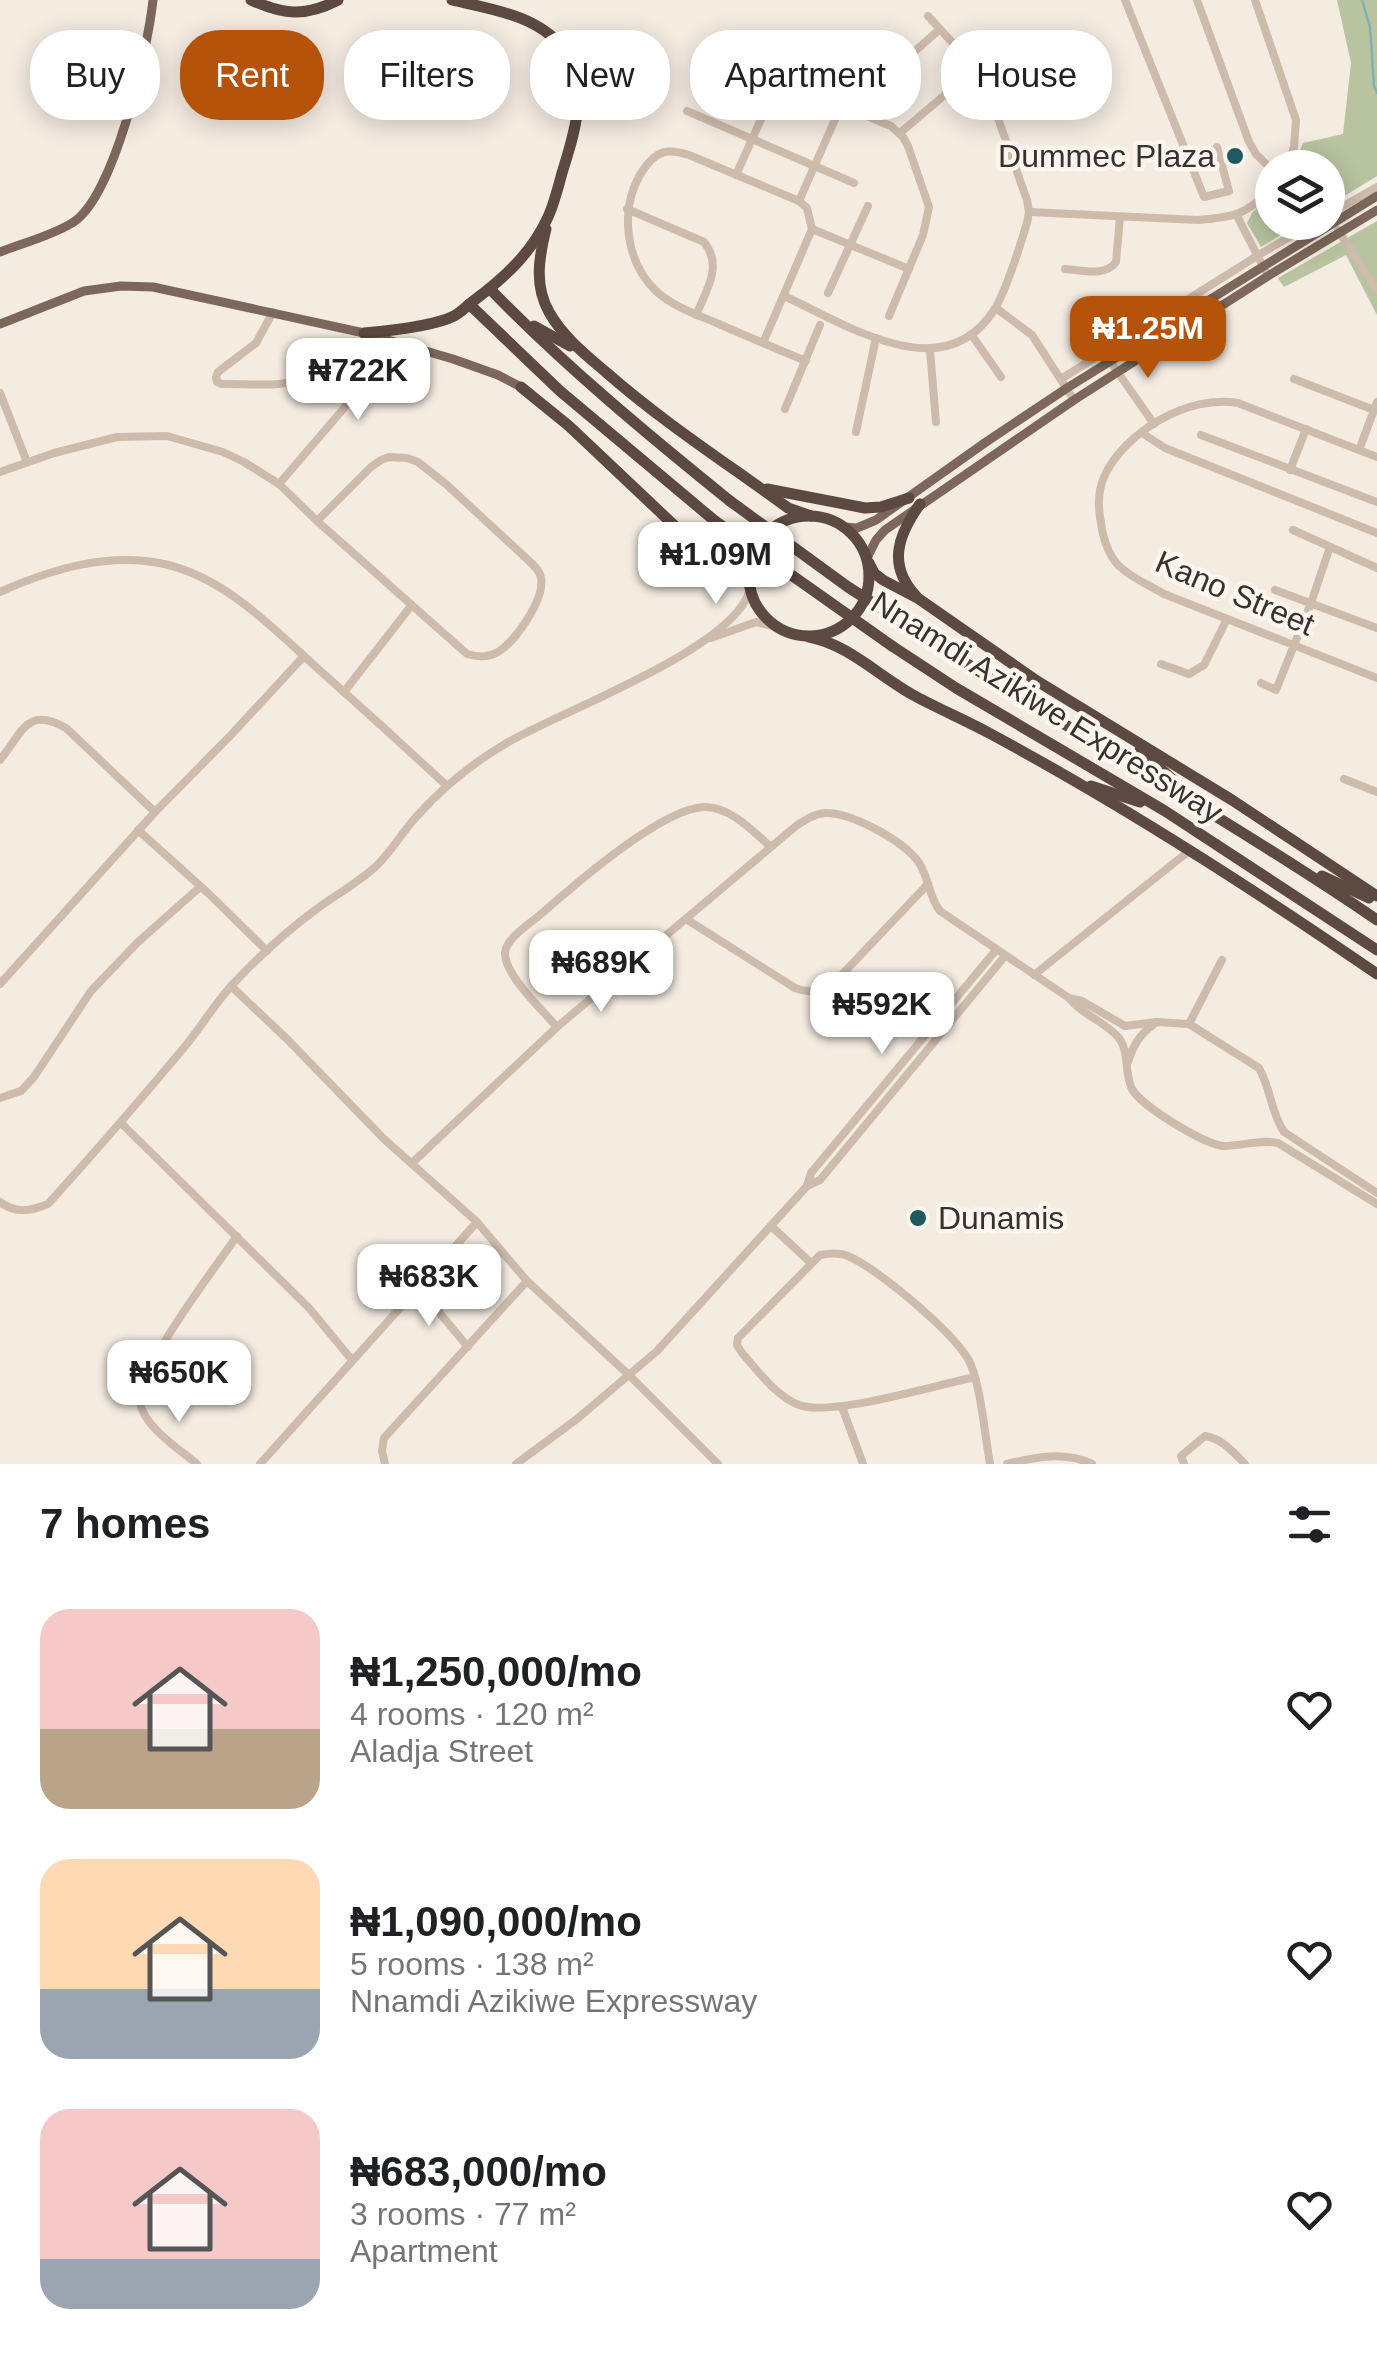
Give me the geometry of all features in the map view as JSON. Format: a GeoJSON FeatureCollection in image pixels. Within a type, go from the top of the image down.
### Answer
{"type":"FeatureCollection","features":[{"type":"Feature","properties":{"kind":"highway"},"geometry":{"type":"LineString","coordinates":[[250,0],[292,13],[310,12],[338,0]]}},
{"type":"Feature","properties":{"kind":"highway"},"geometry":{"type":"LineString","coordinates":[[452,0],[528,20],[562,47],[573,67],[579,108],[548,217],[538,273],[548,311],[563,332],[642,403],[788,508],[823,517],[855,536],[868,560],[870,578],[862,608],[839,629],[809,637],[776,627],[755,604],[750,588],[751,560],[764,536],[785,521],[811,516]]}},
{"type":"Feature","properties":{"kind":"highway"},"geometry":{"type":"LineString","coordinates":[[364,334],[454,316],[514,268],[548,217]]}},
{"type":"Feature","properties":{"kind":"highway","name":"Nnamdi Azikiwe Expressway"},"geometry":{"type":"LineString","coordinates":[[490,289],[657,442],[848,587],[1377,920]]}},
{"type":"Feature","properties":{"kind":"highway","name":"Nnamdi Azikiwe Expressway"},"geometry":{"type":"LineString","coordinates":[[469,304],[560,391],[715,522],[956,688],[1165,811],[1377,950]]}},
{"type":"Feature","properties":{"kind":"highway"},"geometry":{"type":"LineString","coordinates":[[513,313],[588,356]]}},
{"type":"Feature","properties":{"kind":"highway"},"geometry":{"type":"LineString","coordinates":[[521,387],[569,426],[678,529],[738,572],[750,588]]}},
{"type":"Feature","properties":{"kind":"highway"},"geometry":{"type":"LineString","coordinates":[[754,484],[780,493],[865,508],[914,501]]}},
{"type":"Feature","properties":{"kind":"highway"},"geometry":{"type":"LineString","coordinates":[[914,501],[898,549],[902,573],[918,600]]}},
{"type":"Feature","properties":{"kind":"highway","name":"Nnamdi Azikiwe Expressway"},"geometry":{"type":"LineString","coordinates":[[868,560],[878,577],[1232,800],[1377,899]]}},
{"type":"Feature","properties":{"kind":"highway","name":"Nnamdi Azikiwe Expressway"},"geometry":{"type":"LineString","coordinates":[[809,637],[828,642],[908,692],[1072,780],[1377,974]]}},
{"type":"Feature","properties":{"kind":"highway"},"geometry":{"type":"LineString","coordinates":[[1120,732],[1204,808]]}},
{"type":"Feature","properties":{"kind":"highway"},"geometry":{"type":"LineString","coordinates":[[1072,780],[1165,811]]}},
{"type":"Feature","properties":{"kind":"highway"},"geometry":{"type":"LineString","coordinates":[[1292,863],[1377,899]]}},
{"type":"Feature","properties":{"kind":"highway"},"geometry":{"type":"LineString","coordinates":[[1357,936],[1377,961]]}},
{"type":"Feature","properties":{"kind":"main road"},"geometry":{"type":"LineString","coordinates":[[0,252],[75,222],[104,185],[116,156],[154,0]]}},
{"type":"Feature","properties":{"kind":"main road"},"geometry":{"type":"LineString","coordinates":[[152,15],[162,0]]}},
{"type":"Feature","properties":{"kind":"main road"},"geometry":{"type":"LineString","coordinates":[[1345,211],[1377,196]]}},
{"type":"Feature","properties":{"kind":"main road"},"geometry":{"type":"LineString","coordinates":[[1345,229],[1377,210]]}},
{"type":"Feature","properties":{"kind":"main road"},"geometry":{"type":"LineString","coordinates":[[845,527],[870,524],[914,501],[1074,400],[1299,240]]}},
{"type":"Feature","properties":{"kind":"main road"},"geometry":{"type":"LineString","coordinates":[[868,560],[879,536],[914,501],[1064,384],[1110,361],[1262,266],[1322,240]]}},
{"type":"Feature","properties":{"kind":"main road"},"geometry":{"type":"LineString","coordinates":[[0,324],[84,291],[152,287],[364,334],[453,359],[521,387]]}},
{"type":"Feature","properties":{"kind":"street"},"geometry":{"type":"LineString","coordinates":[[1124,0],[1204,197],[1229,192],[1217,148]]}},
{"type":"Feature","properties":{"kind":"street"},"geometry":{"type":"LineString","coordinates":[[1197,0],[1255,152]]}},
{"type":"Feature","properties":{"kind":"street"},"geometry":{"type":"LineString","coordinates":[[1255,0],[1296,120],[1293,150]]}},
{"type":"Feature","properties":{"kind":"street"},"geometry":{"type":"LineString","coordinates":[[784,296],[912,350],[946,346],[971,334],[996,308],[1024,234],[1029,212],[1024,185],[986,82],[928,16]]}},
{"type":"Feature","properties":{"kind":"street"},"geometry":{"type":"LineString","coordinates":[[921,45],[940,28]]}},
{"type":"Feature","properties":{"kind":"street"},"geometry":{"type":"LineString","coordinates":[[900,133],[941,98]]}},
{"type":"Feature","properties":{"kind":"street"},"geometry":{"type":"LineString","coordinates":[[687,112],[854,183]]}},
{"type":"Feature","properties":{"kind":"street"},"geometry":{"type":"LineString","coordinates":[[736,174],[761,120]]}},
{"type":"Feature","properties":{"kind":"street"},"geometry":{"type":"LineString","coordinates":[[799,200],[834,120]]}},
{"type":"Feature","properties":{"kind":"street"},"geometry":{"type":"LineString","coordinates":[[876,120],[900,133],[908,146],[929,208],[923,235],[890,316]]}},
{"type":"Feature","properties":{"kind":"street"},"geometry":{"type":"LineString","coordinates":[[763,343],[812,229],[806,208],[799,200],[689,155],[663,151],[646,166],[627,210],[630,242],[642,272],[670,301],[696,314],[763,343],[806,360]]}},
{"type":"Feature","properties":{"kind":"street"},"geometry":{"type":"LineString","coordinates":[[1345,208],[1377,186]]}},
{"type":"Feature","properties":{"kind":"street"},"geometry":{"type":"LineString","coordinates":[[1029,212],[1198,220],[1237,216],[1255,204]]}},
{"type":"Feature","properties":{"kind":"street"},"geometry":{"type":"LineString","coordinates":[[828,293],[868,206]]}},
{"type":"Feature","properties":{"kind":"street"},"geometry":{"type":"LineString","coordinates":[[627,210],[704,242],[710,249],[715,270],[696,314]]}},
{"type":"Feature","properties":{"kind":"street"},"geometry":{"type":"LineString","coordinates":[[1237,216],[1262,266]]}},
{"type":"Feature","properties":{"kind":"street"},"geometry":{"type":"LineString","coordinates":[[1065,270],[1104,272],[1114,266],[1120,217]]}},
{"type":"Feature","properties":{"kind":"street"},"geometry":{"type":"LineString","coordinates":[[812,229],[909,269]]}},
{"type":"Feature","properties":{"kind":"street"},"geometry":{"type":"LineString","coordinates":[[1064,384],[1262,266],[1293,240]]}},
{"type":"Feature","properties":{"kind":"street"},"geometry":{"type":"LineString","coordinates":[[1345,240],[1377,290]]}},
{"type":"Feature","properties":{"kind":"street"},"geometry":{"type":"LineString","coordinates":[[996,308],[1032,335],[1074,400]]}},
{"type":"Feature","properties":{"kind":"street"},"geometry":{"type":"LineString","coordinates":[[272,312],[256,343],[218,372],[217,382],[290,382],[308,376],[340,346]]}},
{"type":"Feature","properties":{"kind":"street"},"geometry":{"type":"LineString","coordinates":[[784,409],[820,325]]}},
{"type":"Feature","properties":{"kind":"street"},"geometry":{"type":"LineString","coordinates":[[279,484],[362,387],[364,334]]}},
{"type":"Feature","properties":{"kind":"street"},"geometry":{"type":"LineString","coordinates":[[971,334],[1001,377]]}},
{"type":"Feature","properties":{"kind":"street"},"geometry":{"type":"LineString","coordinates":[[856,432],[876,338]]}},
{"type":"Feature","properties":{"kind":"street"},"geometry":{"type":"LineString","coordinates":[[930,350],[936,422]]}},
{"type":"Feature","properties":{"kind":"street"},"geometry":{"type":"LineString","coordinates":[[1110,361],[1154,424]]}},
{"type":"Feature","properties":{"kind":"street"},"geometry":{"type":"LineString","coordinates":[[1294,378],[1376,406],[1358,450]]}},
{"type":"Feature","properties":{"kind":"street"},"geometry":{"type":"LineString","coordinates":[[0,393],[27,462]]}},
{"type":"Feature","properties":{"kind":"street","name":"Kano Street"},"geometry":{"type":"LineString","coordinates":[[1377,458],[1238,403],[1189,406],[1154,424],[1113,462],[1099,497],[1108,550],[1116,563],[1133,576],[1164,594],[1377,678]]}},
{"type":"Feature","properties":{"kind":"street"},"geometry":{"type":"LineString","coordinates":[[1290,470],[1306,430]]}},
{"type":"Feature","properties":{"kind":"street"},"geometry":{"type":"LineString","coordinates":[[1142,433],[1165,448],[1377,533]]}},
{"type":"Feature","properties":{"kind":"street"},"geometry":{"type":"LineString","coordinates":[[0,472],[117,437],[150,435],[181,439],[223,452],[279,484],[317,521],[461,651],[485,657],[498,652],[539,599],[542,580],[528,559],[432,473],[407,458],[388,458],[371,467],[317,521]]}},
{"type":"Feature","properties":{"kind":"street"},"geometry":{"type":"LineString","coordinates":[[1201,436],[1377,502]]}},
{"type":"Feature","properties":{"kind":"street"},"geometry":{"type":"LineString","coordinates":[[1293,530],[1377,568]]}},
{"type":"Feature","properties":{"kind":"street"},"geometry":{"type":"LineString","coordinates":[[1261,684],[1276,690],[1330,547]]}},
{"type":"Feature","properties":{"kind":"street"},"geometry":{"type":"LineString","coordinates":[[0,592],[68,566],[128,560],[163,564],[196,575],[221,589],[304,656],[447,786]]}},
{"type":"Feature","properties":{"kind":"street"},"geometry":{"type":"LineString","coordinates":[[707,640],[740,610],[750,588]]}},
{"type":"Feature","properties":{"kind":"street"},"geometry":{"type":"LineString","coordinates":[[1275,590],[1377,628]]}},
{"type":"Feature","properties":{"kind":"street"},"geometry":{"type":"LineString","coordinates":[[344,692],[411,606]]}},
{"type":"Feature","properties":{"kind":"street"},"geometry":{"type":"LineString","coordinates":[[1161,664],[1189,674],[1204,665],[1227,619]]}},
{"type":"Feature","properties":{"kind":"street"},"geometry":{"type":"LineString","coordinates":[[0,1202],[21,1211],[48,1204],[121,1123],[231,986],[305,918],[376,866],[418,814],[447,786],[506,743],[596,701],[707,640],[756,622],[776,627]]}},
{"type":"Feature","properties":{"kind":"street"},"geometry":{"type":"LineString","coordinates":[[0,984],[154,812],[304,656]]}},
{"type":"Feature","properties":{"kind":"street"},"geometry":{"type":"LineString","coordinates":[[0,760],[24,726],[42,718],[54,721],[154,812]]}},
{"type":"Feature","properties":{"kind":"street"},"geometry":{"type":"LineString","coordinates":[[1344,779],[1377,792]]}},
{"type":"Feature","properties":{"kind":"street"},"geometry":{"type":"LineString","coordinates":[[557,1027],[512,973],[505,954],[520,932],[579,880],[622,848],[695,808],[726,812],[770,846]]}},
{"type":"Feature","properties":{"kind":"street"},"geometry":{"type":"LineString","coordinates":[[412,1163],[557,1027],[770,846],[815,815],[840,814],[881,833],[907,851],[920,864],[940,911],[1069,998],[1082,1001],[1120,1025],[1189,1024],[1259,1068],[1276,1121],[1284,1132],[1377,1193]]}},
{"type":"Feature","properties":{"kind":"street"},"geometry":{"type":"LineString","coordinates":[[138,830],[267,951]]}},
{"type":"Feature","properties":{"kind":"street"},"geometry":{"type":"LineString","coordinates":[[1034,975],[1189,851]]}},
{"type":"Feature","properties":{"kind":"street"},"geometry":{"type":"LineString","coordinates":[[686,919],[795,988],[817,990],[834,982],[928,884]]}},
{"type":"Feature","properties":{"kind":"street"},"geometry":{"type":"LineString","coordinates":[[0,1098],[21,1091],[91,992],[138,942],[200,887]]}},
{"type":"Feature","properties":{"kind":"street"},"geometry":{"type":"LineString","coordinates":[[807,1186],[811,1174],[996,950]]}},
{"type":"Feature","properties":{"kind":"street"},"geometry":{"type":"LineString","coordinates":[[516,1464],[657,1351],[807,1186],[820,1180],[1005,956]]}},
{"type":"Feature","properties":{"kind":"street"},"geometry":{"type":"LineString","coordinates":[[1189,1024],[1222,960]]}},
{"type":"Feature","properties":{"kind":"street"},"geometry":{"type":"LineString","coordinates":[[231,986],[384,1139],[477,1222],[527,1280],[630,1376],[712,1462]]}},
{"type":"Feature","properties":{"kind":"street"},"geometry":{"type":"LineString","coordinates":[[1069,998],[1076,1008],[1119,1038],[1132,1091],[1144,1103],[1208,1143],[1224,1146],[1278,1142],[1377,1204]]}},
{"type":"Feature","properties":{"kind":"street"},"geometry":{"type":"LineString","coordinates":[[1127,1064],[1142,1032],[1156,1022]]}},
{"type":"Feature","properties":{"kind":"street"},"geometry":{"type":"LineString","coordinates":[[121,1123],[319,1320],[352,1360]]}},
{"type":"Feature","properties":{"kind":"street"},"geometry":{"type":"LineString","coordinates":[[850,1126],[858,1133]]}},
{"type":"Feature","properties":{"kind":"street"},"geometry":{"type":"LineString","coordinates":[[260,1464],[477,1222]]}},
{"type":"Feature","properties":{"kind":"street"},"geometry":{"type":"LineString","coordinates":[[771,1226],[810,1262]]}},
{"type":"Feature","properties":{"kind":"street"},"geometry":{"type":"LineString","coordinates":[[197,1464],[144,1414],[140,1388],[152,1362],[237,1236]]}},
{"type":"Feature","properties":{"kind":"street"},"geometry":{"type":"LineString","coordinates":[[974,1377],[842,1406],[801,1406],[786,1398],[737,1345],[741,1333],[810,1262],[820,1254],[847,1254],[924,1310],[966,1354],[974,1377],[990,1464]]}},
{"type":"Feature","properties":{"kind":"street"},"geometry":{"type":"LineString","coordinates":[[385,1464],[384,1438],[527,1280]]}},
{"type":"Feature","properties":{"kind":"street"},"geometry":{"type":"LineString","coordinates":[[418,1287],[468,1347]]}},
{"type":"Feature","properties":{"kind":"street"},"geometry":{"type":"LineString","coordinates":[[842,1406],[863,1464]]}},
{"type":"Feature","properties":{"kind":"street"},"geometry":{"type":"LineString","coordinates":[[1184,1464],[1181,1456],[1210,1436],[1229,1447],[1245,1464]]}},
{"type":"Feature","properties":{"kind":"street"},"geometry":{"type":"LineString","coordinates":[[1007,1464],[1054,1456],[1092,1464]]}},
{"type":"Feature","properties":{"kind":"green space"},"geometry":{"type":"Polygon","coordinates":[[[1337,0],[1377,0],[1377,176],[1345,196],[1345,150],[1300,150],[1303,143],[1343,134],[1351,63],[1337,0]]]}},
{"type":"Feature","properties":{"kind":"green space"},"geometry":{"type":"Polygon","coordinates":[[[1255,210],[1255,237],[1247,223],[1255,210]]]}},
{"type":"Feature","properties":{"kind":"green space"},"geometry":{"type":"Polygon","coordinates":[[[1377,221],[1377,315],[1346,255],[1284,287],[1278,278],[1377,221]]]}},
{"type":"Feature","properties":{"kind":"waterway"},"geometry":{"type":"LineString","coordinates":[[1362,0],[1370,27],[1377,93]]}},
{"type":"Feature","properties":{"kind":"place","name":"Dummec Plaza"},"geometry":{"type":"Point","coordinates":[1235,156]}},
{"type":"Feature","properties":{"kind":"place","name":"Dunamis"},"geometry":{"type":"Point","coordinates":[918,1218]}}]}
